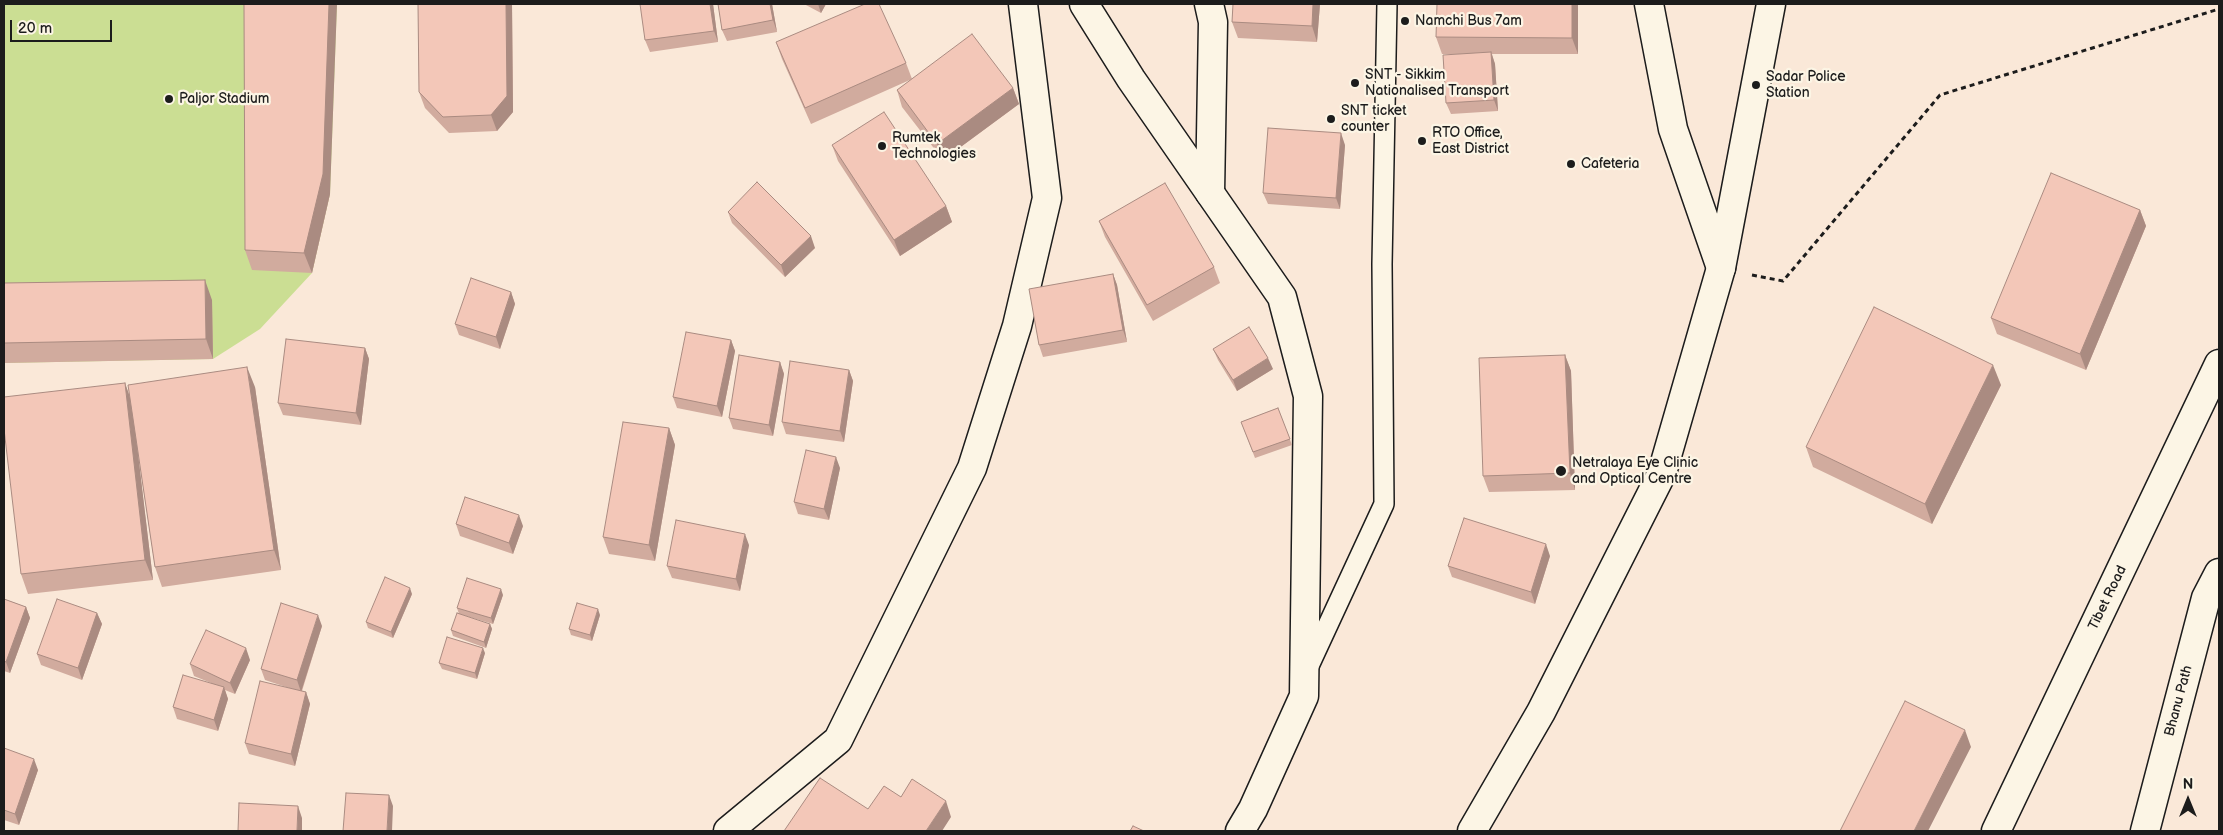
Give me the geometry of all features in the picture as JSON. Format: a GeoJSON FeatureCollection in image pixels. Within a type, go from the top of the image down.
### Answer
{"type":"FeatureCollection","features":[{"type":"Feature","properties":{"kind":"street"},"geometry":{"type":"LineString","coordinates":[[728,831],[838,740],[972,468],[1017,326],[1047,198],[1023,4]]}},
{"type":"Feature","properties":{"kind":"street"},"geometry":{"type":"LineString","coordinates":[[1084,4],[1131,79],[1282,297],[1308,396],[1304,696],[1253,809],[1240,831]]}},
{"type":"Feature","properties":{"kind":"street"},"geometry":{"type":"LineString","coordinates":[[1209,4],[1214,22],[1210,193]]}},
{"type":"Feature","properties":{"kind":"street"},"geometry":{"type":"LineString","coordinates":[[1649,4],[1673,129],[1721,268]]}},
{"type":"Feature","properties":{"kind":"street"},"geometry":{"type":"LineString","coordinates":[[1472,831],[1541,712],[1662,472],[1721,268],[1771,4]]}},
{"type":"Feature","properties":{"kind":"street","name":"Tibet Road"},"geometry":{"type":"LineString","coordinates":[[1996,831],[2219,364]]}},
{"type":"Feature","properties":{"kind":"street","name":"Bhanu Path"},"geometry":{"type":"LineString","coordinates":[[2145,831],[2206,598],[2219,573]]}},
{"type":"Feature","properties":{"kind":"lane"},"geometry":{"type":"LineString","coordinates":[[1304,676],[1384,504],[1382,264],[1387,4]]}},
{"type":"Feature","properties":{"kind":"path"},"geometry":{"type":"LineString","coordinates":[[1721,268],[1783,281],[1940,95],[2219,9]]}},
{"type":"Feature","properties":{"kind":"green space","name":"Paljor Stadium"},"geometry":{"type":"Polygon","coordinates":[[[4,4],[337,4],[330,194],[312,273],[260,329],[213,359],[4,363],[4,4]]]}},
{"type":"Feature","properties":{"kind":"building"},"geometry":{"type":"Polygon","coordinates":[[[244,4],[329,4],[323,174],[304,253],[245,250],[244,4]]]}},
{"type":"Feature","properties":{"kind":"building"},"geometry":{"type":"Polygon","coordinates":[[[418,4],[506,4],[507,96],[491,115],[443,117],[419,92],[418,4]]]}},
{"type":"Feature","properties":{"kind":"building"},"geometry":{"type":"Polygon","coordinates":[[[640,4],[710,4],[714,31],[645,40],[640,4]]]}},
{"type":"Feature","properties":{"kind":"building"},"geometry":{"type":"Polygon","coordinates":[[[718,4],[770,4],[773,20],[722,30],[718,4]]]}},
{"type":"Feature","properties":{"kind":"building"},"geometry":{"type":"Polygon","coordinates":[[[865,4],[879,4],[906,63],[805,108],[776,42],[865,4]]]}},
{"type":"Feature","properties":{"kind":"building"},"geometry":{"type":"Polygon","coordinates":[[[1233,4],[1313,4],[1312,26],[1232,22],[1233,4]]]}},
{"type":"Feature","properties":{"kind":"building"},"geometry":{"type":"Polygon","coordinates":[[[1437,4],[1572,4],[1572,38],[1436,37],[1437,4]]]}},
{"type":"Feature","properties":{"kind":"building"},"geometry":{"type":"Polygon","coordinates":[[[972,34],[1013,88],[937,144],[897,90],[972,34]]]}},
{"type":"Feature","properties":{"kind":"building"},"geometry":{"type":"Polygon","coordinates":[[[1491,52],[1494,100],[1446,103],[1443,55],[1491,52]]]}},
{"type":"Feature","properties":{"kind":"building"},"geometry":{"type":"Polygon","coordinates":[[[884,112],[946,206],[894,240],[832,145],[884,112]]]}},
{"type":"Feature","properties":{"kind":"building"},"geometry":{"type":"Polygon","coordinates":[[[1268,128],[1341,133],[1336,198],[1263,193],[1268,128]]]}},
{"type":"Feature","properties":{"kind":"building"},"geometry":{"type":"Polygon","coordinates":[[[2051,173],[2140,210],[2080,354],[1991,318],[2051,173]]]}},
{"type":"Feature","properties":{"kind":"building"},"geometry":{"type":"Polygon","coordinates":[[[757,182],[811,236],[781,265],[728,212],[757,182]]]}},
{"type":"Feature","properties":{"kind":"building"},"geometry":{"type":"Polygon","coordinates":[[[1165,183],[1214,267],[1147,305],[1099,221],[1165,183]]]}},
{"type":"Feature","properties":{"kind":"building"},"geometry":{"type":"Polygon","coordinates":[[[1113,274],[1123,330],[1039,345],[1029,289],[1113,274]]]}},
{"type":"Feature","properties":{"kind":"building"},"geometry":{"type":"Polygon","coordinates":[[[471,278],[511,292],[496,337],[455,324],[471,278]]]}},
{"type":"Feature","properties":{"kind":"building"},"geometry":{"type":"Polygon","coordinates":[[[205,280],[206,339],[4,343],[4,283],[205,280]]]}},
{"type":"Feature","properties":{"kind":"building"},"geometry":{"type":"Polygon","coordinates":[[[1874,307],[1993,365],[1925,504],[1806,447],[1874,307]]]}},
{"type":"Feature","properties":{"kind":"building"},"geometry":{"type":"Polygon","coordinates":[[[1249,327],[1268,358],[1233,380],[1213,349],[1249,327]]]}},
{"type":"Feature","properties":{"kind":"building"},"geometry":{"type":"Polygon","coordinates":[[[686,332],[731,340],[717,406],[673,397],[686,332]]]}},
{"type":"Feature","properties":{"kind":"building"},"geometry":{"type":"Polygon","coordinates":[[[286,339],[365,348],[356,413],[278,403],[286,339]]]}},
{"type":"Feature","properties":{"kind":"building"},"geometry":{"type":"Polygon","coordinates":[[[739,355],[780,362],[769,425],[729,418],[739,355]]]}},
{"type":"Feature","properties":{"kind":"building"},"geometry":{"type":"Polygon","coordinates":[[[1565,355],[1570,473],[1483,476],[1479,358],[1565,355]]]}},
{"type":"Feature","properties":{"kind":"building"},"geometry":{"type":"Polygon","coordinates":[[[790,361],[849,370],[840,431],[782,422],[790,361]]]}},
{"type":"Feature","properties":{"kind":"building"},"geometry":{"type":"Polygon","coordinates":[[[247,367],[274,550],[155,567],[128,385],[247,367]]]}},
{"type":"Feature","properties":{"kind":"building"},"geometry":{"type":"Polygon","coordinates":[[[125,383],[145,560],[21,574],[4,429],[4,397],[125,383]]]}},
{"type":"Feature","properties":{"kind":"building"},"geometry":{"type":"Polygon","coordinates":[[[1278,408],[1290,439],[1253,452],[1241,422],[1278,408]]]}},
{"type":"Feature","properties":{"kind":"building"},"geometry":{"type":"Polygon","coordinates":[[[623,422],[669,428],[649,545],[603,537],[623,422]]]}},
{"type":"Feature","properties":{"kind":"building"},"geometry":{"type":"Polygon","coordinates":[[[806,450],[836,457],[824,509],[794,502],[806,450]]]}},
{"type":"Feature","properties":{"kind":"building"},"geometry":{"type":"Polygon","coordinates":[[[465,497],[519,515],[509,543],[456,524],[465,497]]]}},
{"type":"Feature","properties":{"kind":"building"},"geometry":{"type":"Polygon","coordinates":[[[1464,518],[1546,544],[1531,592],[1448,566],[1464,518]]]}},
{"type":"Feature","properties":{"kind":"building"},"geometry":{"type":"Polygon","coordinates":[[[676,520],[745,534],[736,579],[667,566],[676,520]]]}},
{"type":"Feature","properties":{"kind":"building"},"geometry":{"type":"Polygon","coordinates":[[[385,577],[410,588],[391,632],[366,622],[385,577]]]}},
{"type":"Feature","properties":{"kind":"building"},"geometry":{"type":"Polygon","coordinates":[[[467,578],[501,589],[491,618],[457,608],[467,578]]]}},
{"type":"Feature","properties":{"kind":"building"},"geometry":{"type":"Polygon","coordinates":[[[4,599],[26,607],[6,662],[4,661],[4,599]]]}},
{"type":"Feature","properties":{"kind":"building"},"geometry":{"type":"Polygon","coordinates":[[[57,599],[97,613],[78,668],[37,654],[57,599]]]}},
{"type":"Feature","properties":{"kind":"building"},"geometry":{"type":"Polygon","coordinates":[[[281,603],[318,615],[297,680],[261,669],[281,603]]]}},
{"type":"Feature","properties":{"kind":"building"},"geometry":{"type":"Polygon","coordinates":[[[577,603],[598,609],[590,635],[569,629],[577,603]]]}},
{"type":"Feature","properties":{"kind":"building"},"geometry":{"type":"Polygon","coordinates":[[[457,613],[490,624],[484,642],[451,630],[457,613]]]}},
{"type":"Feature","properties":{"kind":"building"},"geometry":{"type":"Polygon","coordinates":[[[206,630],[246,648],[230,683],[190,664],[206,630]]]}},
{"type":"Feature","properties":{"kind":"building"},"geometry":{"type":"Polygon","coordinates":[[[447,637],[483,648],[475,673],[439,663],[447,637]]]}},
{"type":"Feature","properties":{"kind":"building"},"geometry":{"type":"Polygon","coordinates":[[[183,675],[224,687],[214,720],[173,707],[183,675]]]}},
{"type":"Feature","properties":{"kind":"building"},"geometry":{"type":"Polygon","coordinates":[[[260,681],[306,692],[291,754],[245,743],[260,681]]]}},
{"type":"Feature","properties":{"kind":"building"},"geometry":{"type":"Polygon","coordinates":[[[1905,701],[1965,730],[1914,831],[1840,831],[1905,701]]]}},
{"type":"Feature","properties":{"kind":"building"},"geometry":{"type":"Polygon","coordinates":[[[4,748],[34,759],[15,814],[4,810],[4,748]]]}},
{"type":"Feature","properties":{"kind":"building"},"geometry":{"type":"Polygon","coordinates":[[[820,778],[868,809],[884,786],[901,797],[912,779],[946,801],[926,831],[784,831],[820,778]]]}},
{"type":"Feature","properties":{"kind":"building"},"geometry":{"type":"Polygon","coordinates":[[[346,793],[389,795],[387,831],[343,831],[346,793]]]}},
{"type":"Feature","properties":{"kind":"building"},"geometry":{"type":"Polygon","coordinates":[[[239,803],[298,806],[297,831],[238,831],[239,803]]]}},
{"type":"Feature","properties":{"kind":"building"},"geometry":{"type":"Polygon","coordinates":[[[1133,826],[1144,831],[1130,831],[1133,826]]]}},
{"type":"Feature","properties":{"kind":"place","name":"Namchi Bus 7am"},"geometry":{"type":"Point","coordinates":[1405,21]}},
{"type":"Feature","properties":{"kind":"place","name":"SNT - Sikkim Nationalised Transport"},"geometry":{"type":"Point","coordinates":[1355,83]}},
{"type":"Feature","properties":{"kind":"place","name":"Sadar Police Station"},"geometry":{"type":"Point","coordinates":[1756,85]}},
{"type":"Feature","properties":{"kind":"place","name":"Paljor Stadium"},"geometry":{"type":"Point","coordinates":[169,99]}},
{"type":"Feature","properties":{"kind":"place","name":"SNT ticket counter"},"geometry":{"type":"Point","coordinates":[1331,119]}},
{"type":"Feature","properties":{"kind":"place","name":"RTO Office, East District"},"geometry":{"type":"Point","coordinates":[1422,141]}},
{"type":"Feature","properties":{"kind":"place","name":"Rumtek Technologies"},"geometry":{"type":"Point","coordinates":[882,146]}},
{"type":"Feature","properties":{"kind":"place","name":"Cafeteria"},"geometry":{"type":"Point","coordinates":[1571,164]}},
{"type":"Feature","properties":{"kind":"place","name":"Netralaya Eye Clinic and Optical Centre"},"geometry":{"type":"Point","coordinates":[1561,471]}}]}
